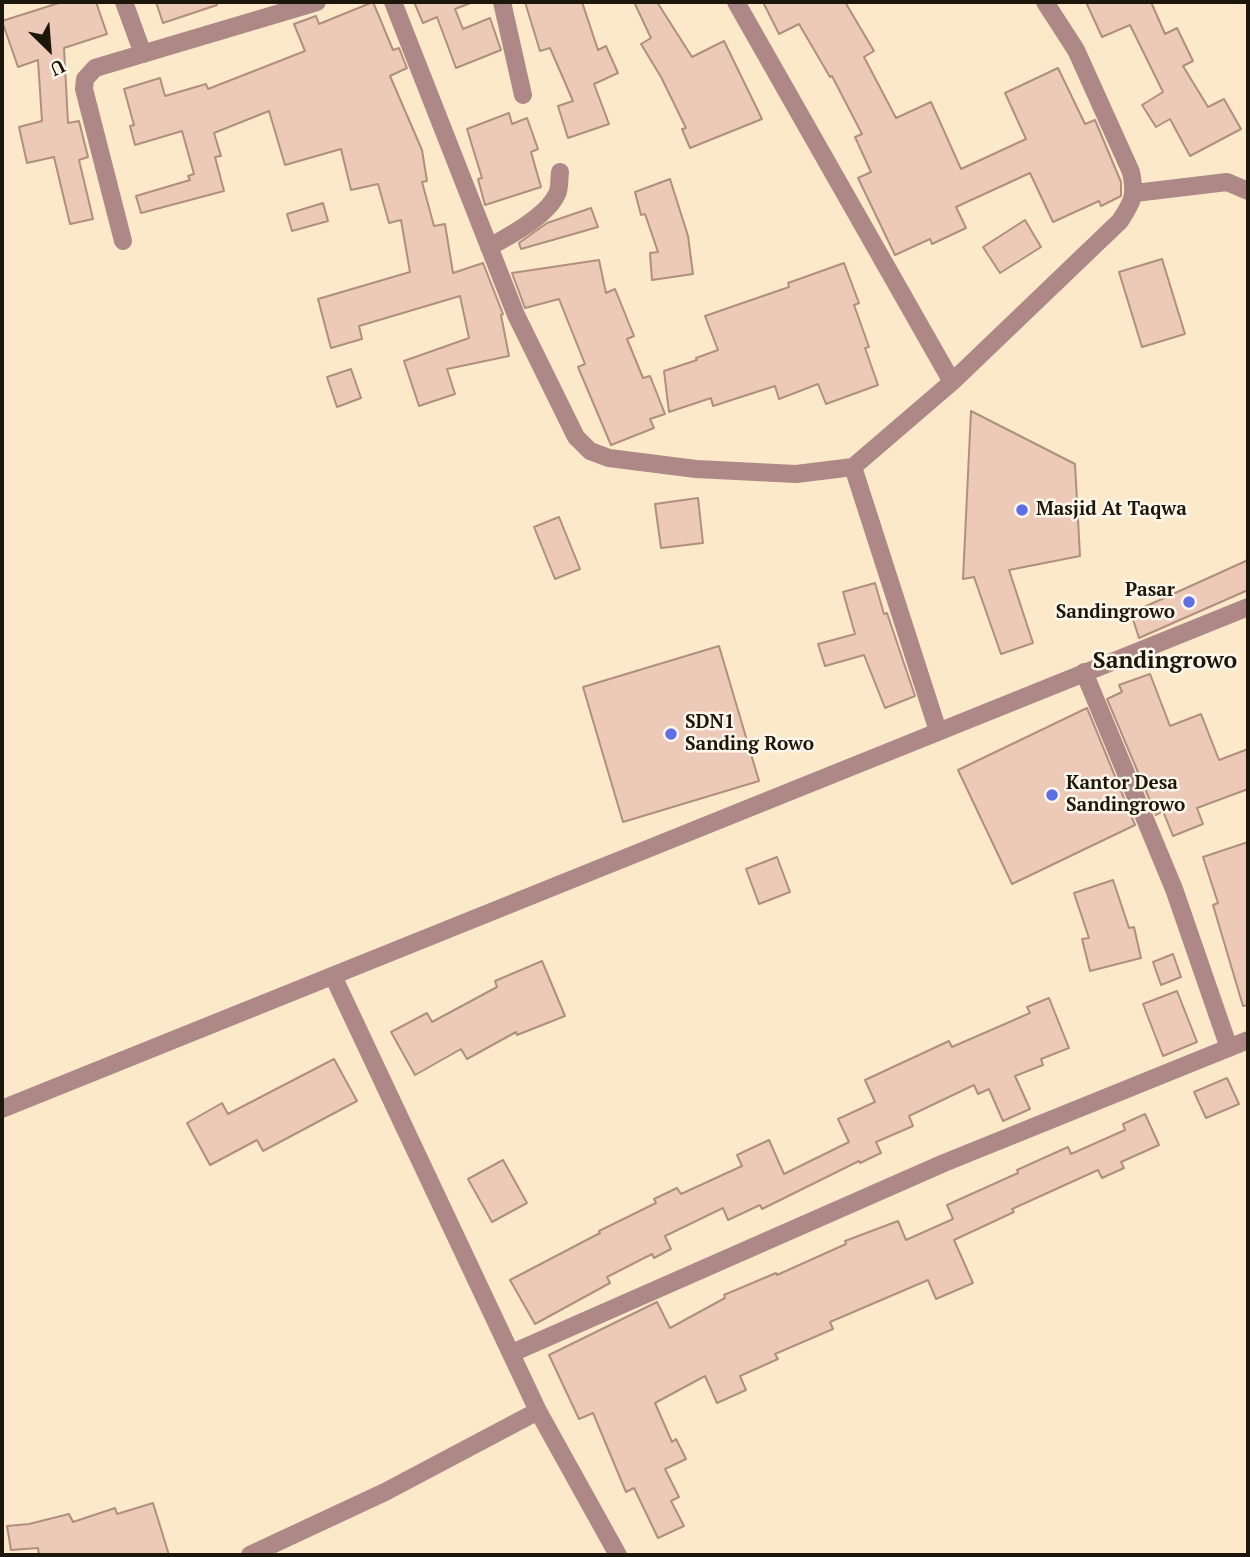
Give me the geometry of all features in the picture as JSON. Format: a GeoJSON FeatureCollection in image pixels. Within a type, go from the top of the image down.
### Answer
{"type":"FeatureCollection","features":[{"type":"Feature","properties":{"kind":"street"},"geometry":{"type":"LineString","coordinates":[[124,2],[143,54]]}},
{"type":"Feature","properties":{"kind":"street"},"geometry":{"type":"LineString","coordinates":[[123,241],[84,89],[85,79],[96,68],[317,2]]}},
{"type":"Feature","properties":{"kind":"street"},"geometry":{"type":"LineString","coordinates":[[393,2],[516,315],[576,437],[590,451],[609,458],[696,469],[796,474],[853,467],[952,382],[1120,221],[1130,206],[1135,193],[1131,172],[1076,50],[1045,2]]}},
{"type":"Feature","properties":{"kind":"street"},"geometry":{"type":"LineString","coordinates":[[502,2],[523,95]]}},
{"type":"Feature","properties":{"kind":"street"},"geometry":{"type":"LineString","coordinates":[[736,2],[952,382]]}},
{"type":"Feature","properties":{"kind":"street"},"geometry":{"type":"LineString","coordinates":[[489,247],[548,207],[558,193],[560,172]]}},
{"type":"Feature","properties":{"kind":"street"},"geometry":{"type":"LineString","coordinates":[[1135,193],[1227,183],[1248,191]]}},
{"type":"Feature","properties":{"kind":"street"},"geometry":{"type":"LineString","coordinates":[[853,467],[937,731]]}},
{"type":"Feature","properties":{"kind":"street"},"geometry":{"type":"LineString","coordinates":[[2,1109],[334,978],[1248,607]]}},
{"type":"Feature","properties":{"kind":"street"},"geometry":{"type":"LineString","coordinates":[[1084,672],[1174,889],[1228,1048]]}},
{"type":"Feature","properties":{"kind":"street"},"geometry":{"type":"LineString","coordinates":[[334,978],[538,1411],[618,1555]]}},
{"type":"Feature","properties":{"kind":"street"},"geometry":{"type":"LineString","coordinates":[[512,1353],[944,1163],[1248,1040]]}},
{"type":"Feature","properties":{"kind":"street"},"geometry":{"type":"LineString","coordinates":[[250,1555],[385,1492],[538,1411]]}},
{"type":"Feature","properties":{"kind":"building"},"geometry":{"type":"Polygon","coordinates":[[[62,2],[96,2],[107,34],[64,48],[68,123],[79,121],[88,157],[79,160],[93,219],[70,224],[54,157],[27,163],[19,127],[42,121],[38,60],[18,67],[2,21],[62,2]]]}},
{"type":"Feature","properties":{"kind":"building"},"geometry":{"type":"Polygon","coordinates":[[[156,2],[216,2],[217,5],[163,23],[156,2]]]}},
{"type":"Feature","properties":{"kind":"building"},"geometry":{"type":"Polygon","coordinates":[[[373,2],[393,50],[399,48],[407,68],[390,76],[422,150],[427,181],[422,182],[434,226],[445,224],[453,273],[483,263],[503,314],[501,315],[509,356],[447,369],[455,394],[419,406],[404,361],[469,338],[460,296],[359,326],[362,339],[331,348],[318,299],[410,272],[401,220],[389,223],[378,184],[351,190],[341,149],[285,165],[269,111],[214,133],[221,156],[215,157],[224,191],[141,213],[136,196],[190,180],[188,176],[194,174],[182,131],[135,145],[130,126],[134,125],[124,89],[160,78],[165,96],[206,84],[208,89],[305,51],[294,24],[316,16],[319,24],[373,2]]]}},
{"type":"Feature","properties":{"kind":"building"},"geometry":{"type":"Polygon","coordinates":[[[414,2],[473,2],[455,9],[463,29],[490,18],[501,50],[456,68],[437,17],[423,23],[414,2]]]}},
{"type":"Feature","properties":{"kind":"building"},"geometry":{"type":"Polygon","coordinates":[[[525,2],[582,2],[598,50],[606,46],[618,73],[594,84],[609,124],[568,138],[558,106],[573,101],[550,48],[540,51],[525,2]]]}},
{"type":"Feature","properties":{"kind":"building"},"geometry":{"type":"Polygon","coordinates":[[[634,2],[657,2],[692,57],[724,41],[762,119],[690,148],[682,129],[686,128],[641,44],[651,38],[634,2]]]}},
{"type":"Feature","properties":{"kind":"building"},"geometry":{"type":"Polygon","coordinates":[[[763,2],[845,2],[874,51],[864,57],[896,118],[931,102],[961,169],[1026,139],[1005,93],[1058,68],[1085,124],[1095,120],[1121,182],[1121,196],[1101,206],[1099,201],[1053,222],[1030,173],[956,207],[966,228],[932,244],[930,239],[895,255],[858,178],[871,172],[855,137],[862,134],[832,76],[830,77],[799,24],[779,34],[763,2]]]}},
{"type":"Feature","properties":{"kind":"building"},"geometry":{"type":"Polygon","coordinates":[[[1086,2],[1151,2],[1165,34],[1177,28],[1193,61],[1183,66],[1208,107],[1224,99],[1241,129],[1190,156],[1170,119],[1156,127],[1142,105],[1163,92],[1130,25],[1102,37],[1086,2]]]}},
{"type":"Feature","properties":{"kind":"building"},"geometry":{"type":"Polygon","coordinates":[[[509,113],[512,124],[527,118],[538,149],[531,152],[541,187],[485,205],[478,179],[482,178],[467,129],[509,113]]]}},
{"type":"Feature","properties":{"kind":"building"},"geometry":{"type":"Polygon","coordinates":[[[670,179],[688,236],[693,274],[652,280],[650,253],[658,252],[645,214],[641,215],[635,192],[670,179]]]}},
{"type":"Feature","properties":{"kind":"building"},"geometry":{"type":"Polygon","coordinates":[[[323,203],[328,221],[292,231],[287,214],[323,203]]]}},
{"type":"Feature","properties":{"kind":"building"},"geometry":{"type":"Polygon","coordinates":[[[591,208],[598,227],[521,249],[519,243],[547,223],[591,208]]]}},
{"type":"Feature","properties":{"kind":"building"},"geometry":{"type":"Polygon","coordinates":[[[1025,220],[1041,247],[1000,273],[983,247],[1025,220]]]}},
{"type":"Feature","properties":{"kind":"building"},"geometry":{"type":"Polygon","coordinates":[[[1162,259],[1185,334],[1142,347],[1119,272],[1162,259]]]}},
{"type":"Feature","properties":{"kind":"building"},"geometry":{"type":"Polygon","coordinates":[[[599,260],[606,293],[615,289],[634,336],[627,339],[643,378],[650,376],[665,414],[650,419],[654,428],[611,445],[578,367],[585,364],[559,299],[525,308],[512,273],[599,260]]]}},
{"type":"Feature","properties":{"kind":"building"},"geometry":{"type":"Polygon","coordinates":[[[844,263],[859,303],[854,305],[869,347],[865,348],[878,385],[826,404],[818,384],[779,399],[775,386],[713,406],[711,398],[669,412],[664,371],[718,350],[705,316],[789,287],[788,283],[844,263]]]}},
{"type":"Feature","properties":{"kind":"building"},"geometry":{"type":"Polygon","coordinates":[[[351,369],[361,398],[337,407],[327,377],[351,369]]]}},
{"type":"Feature","properties":{"kind":"building","name":"Masjid At Taqwa"},"geometry":{"type":"Polygon","coordinates":[[[971,411],[1075,464],[1080,556],[1009,570],[1033,643],[1001,654],[974,577],[963,579],[971,411]]]}},
{"type":"Feature","properties":{"kind":"building"},"geometry":{"type":"Polygon","coordinates":[[[698,498],[703,543],[661,548],[655,504],[698,498]]]}},
{"type":"Feature","properties":{"kind":"building"},"geometry":{"type":"Polygon","coordinates":[[[559,517],[580,569],[555,579],[534,527],[559,517]]]}},
{"type":"Feature","properties":{"kind":"building","name":"Pasar Sandingrowo"},"geometry":{"type":"Polygon","coordinates":[[[1248,560],[1248,590],[1139,638],[1131,613],[1248,560]]]}},
{"type":"Feature","properties":{"kind":"building"},"geometry":{"type":"Polygon","coordinates":[[[875,583],[915,696],[885,708],[864,655],[825,666],[818,644],[855,634],[843,592],[875,583]]]}},
{"type":"Feature","properties":{"kind":"building","name":"SDN1 Sanding Rowo"},"geometry":{"type":"Polygon","coordinates":[[[719,646],[759,781],[623,822],[583,687],[719,646]]]}},
{"type":"Feature","properties":{"kind":"building"},"geometry":{"type":"Polygon","coordinates":[[[1150,674],[1170,726],[1201,714],[1219,760],[1248,749],[1248,789],[1197,808],[1203,824],[1173,836],[1163,811],[1156,815],[1107,699],[1122,692],[1119,685],[1150,674]]]}},
{"type":"Feature","properties":{"kind":"building","name":"Kantor Desa Sandingrowo"},"geometry":{"type":"Polygon","coordinates":[[[1087,708],[1135,825],[1012,884],[958,770],[1087,708]]]}},
{"type":"Feature","properties":{"kind":"building"},"geometry":{"type":"Polygon","coordinates":[[[1248,842],[1248,1005],[1243,1006],[1213,905],[1218,903],[1203,857],[1248,842]]]}},
{"type":"Feature","properties":{"kind":"building"},"geometry":{"type":"Polygon","coordinates":[[[777,857],[790,892],[759,904],[746,869],[777,857]]]}},
{"type":"Feature","properties":{"kind":"building"},"geometry":{"type":"Polygon","coordinates":[[[1113,880],[1129,928],[1134,927],[1141,958],[1090,971],[1082,939],[1089,938],[1074,893],[1113,880]]]}},
{"type":"Feature","properties":{"kind":"building"},"geometry":{"type":"Polygon","coordinates":[[[1173,954],[1181,977],[1161,985],[1153,962],[1173,954]]]}},
{"type":"Feature","properties":{"kind":"building"},"geometry":{"type":"Polygon","coordinates":[[[542,961],[565,1016],[517,1035],[516,1032],[467,1059],[461,1049],[415,1075],[391,1032],[427,1013],[432,1022],[497,987],[495,981],[542,961]]]}},
{"type":"Feature","properties":{"kind":"building"},"geometry":{"type":"Polygon","coordinates":[[[1177,991],[1197,1042],[1163,1056],[1143,1004],[1177,991]]]}},
{"type":"Feature","properties":{"kind":"building"},"geometry":{"type":"Polygon","coordinates":[[[1049,998],[1069,1048],[1041,1059],[1043,1065],[1015,1076],[1030,1109],[1003,1121],[989,1089],[978,1094],[974,1085],[909,1116],[913,1126],[876,1142],[881,1153],[860,1163],[859,1161],[762,1209],[760,1205],[728,1220],[723,1208],[665,1236],[671,1249],[654,1258],[652,1254],[607,1277],[610,1283],[535,1324],[510,1280],[656,1203],[654,1199],[677,1188],[681,1194],[742,1166],[737,1155],[769,1140],[784,1174],[849,1142],[838,1119],[875,1102],[865,1080],[949,1041],[952,1047],[1030,1013],[1027,1007],[1049,998]]]}},
{"type":"Feature","properties":{"kind":"building"},"geometry":{"type":"Polygon","coordinates":[[[334,1059],[357,1101],[263,1151],[257,1140],[210,1165],[187,1123],[222,1103],[228,1114],[334,1059]]]}},
{"type":"Feature","properties":{"kind":"building"},"geometry":{"type":"Polygon","coordinates":[[[1227,1078],[1239,1104],[1206,1118],[1194,1092],[1227,1078]]]}},
{"type":"Feature","properties":{"kind":"building"},"geometry":{"type":"Polygon","coordinates":[[[1145,1114],[1159,1145],[1121,1162],[1124,1168],[1102,1178],[1098,1170],[1012,1209],[1014,1212],[954,1240],[973,1283],[936,1299],[928,1280],[830,1322],[833,1329],[775,1354],[778,1359],[740,1376],[746,1390],[717,1403],[705,1376],[655,1403],[672,1442],[676,1439],[686,1459],[665,1469],[679,1497],[671,1501],[684,1526],[658,1538],[634,1488],[626,1492],[593,1413],[579,1419],[549,1355],[657,1302],[670,1328],[725,1298],[724,1295],[776,1273],[777,1275],[846,1244],[845,1241],[898,1221],[906,1240],[953,1219],[947,1205],[1068,1147],[1071,1154],[1125,1130],[1123,1124],[1145,1114]]]}},
{"type":"Feature","properties":{"kind":"building"},"geometry":{"type":"Polygon","coordinates":[[[503,1160],[527,1203],[492,1222],[468,1179],[503,1160]]]}},
{"type":"Feature","properties":{"kind":"building"},"geometry":{"type":"Polygon","coordinates":[[[153,1503],[169,1555],[39,1555],[38,1548],[11,1550],[7,1526],[29,1524],[69,1514],[73,1522],[115,1508],[117,1514],[153,1503]]]}},
{"type":"Feature","properties":{"kind":"place","name":"Masjid At Taqwa"},"geometry":{"type":"Point","coordinates":[1022,510]}},
{"type":"Feature","properties":{"kind":"place","name":"Pasar Sandingrowo"},"geometry":{"type":"Point","coordinates":[1189,602]}},
{"type":"Feature","properties":{"kind":"place","name":"SDN1 Sanding Rowo"},"geometry":{"type":"Point","coordinates":[671,734]}},
{"type":"Feature","properties":{"kind":"place","name":"Kantor Desa Sandingrowo"},"geometry":{"type":"Point","coordinates":[1052,795]}},
{"type":"Feature","properties":{"kind":"district","name":"Sandingrowo"},"geometry":{"type":"Point","coordinates":[1165,661]}}]}
